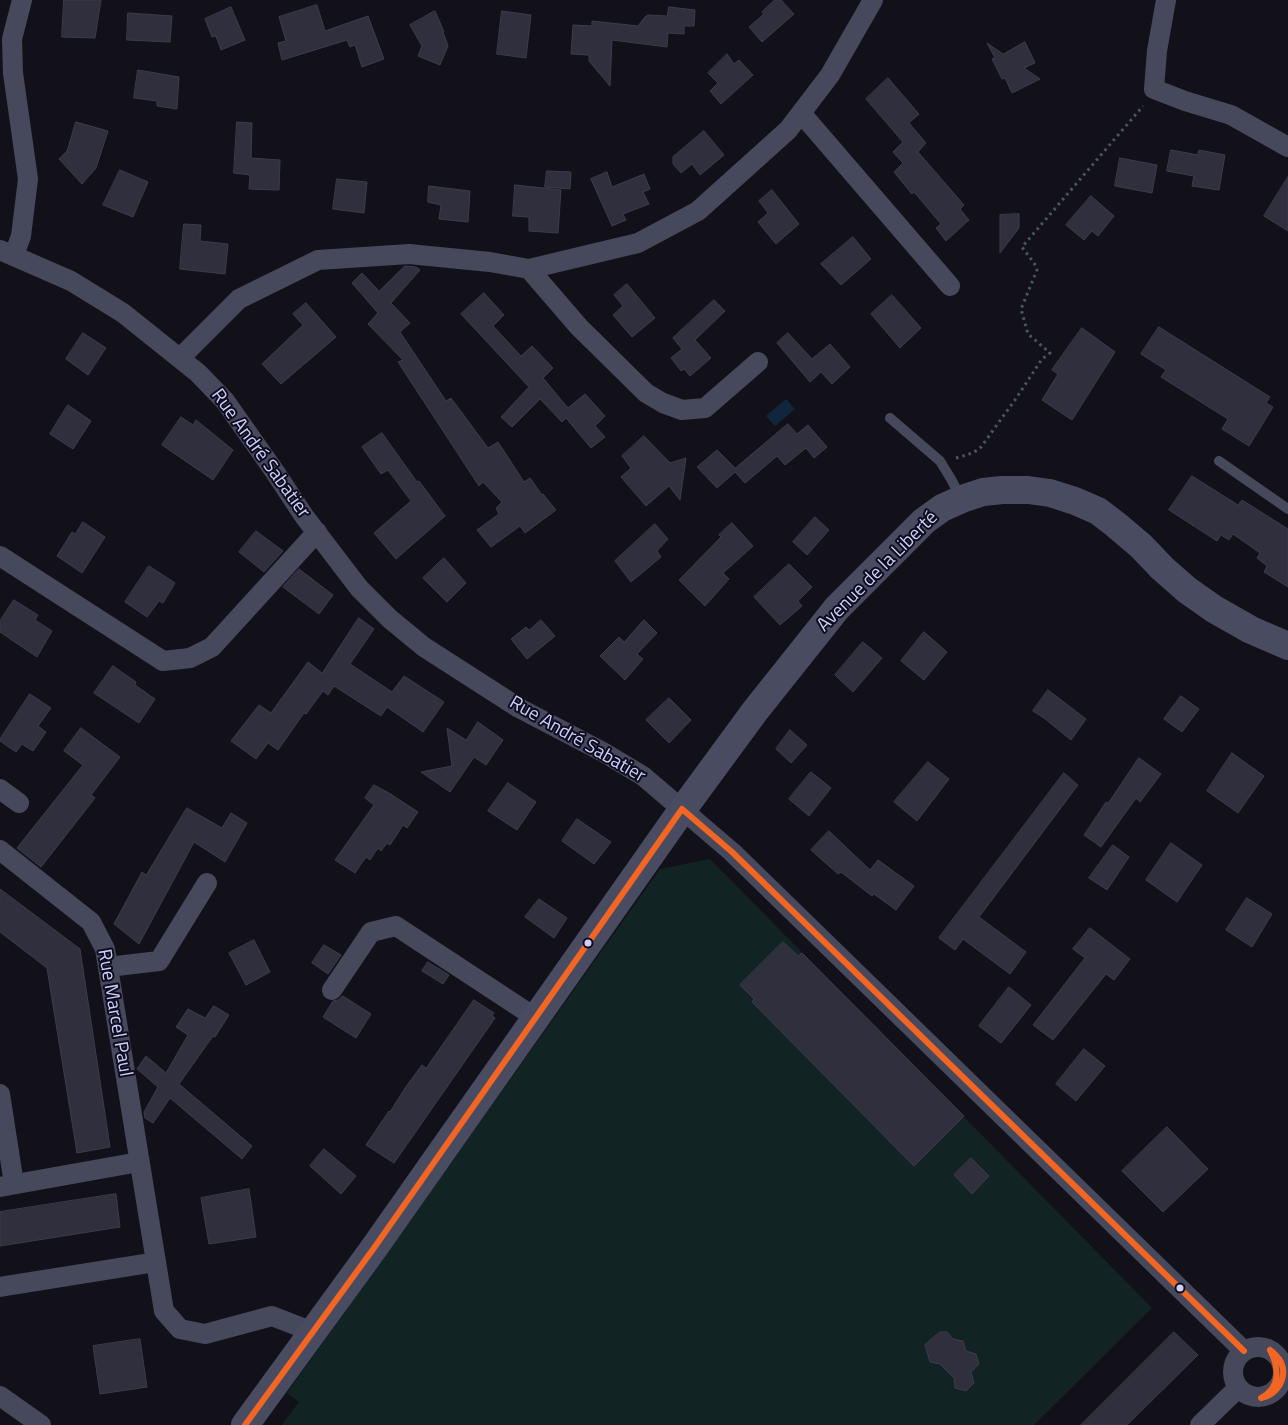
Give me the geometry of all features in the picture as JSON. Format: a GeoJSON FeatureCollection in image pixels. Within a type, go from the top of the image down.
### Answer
{"type":"FeatureCollection","features":[{"type":"Feature","properties":{"kind":"street"},"geometry":{"type":"LineString","coordinates":[[7,253],[22,229],[28,179],[13,73],[12,39],[22,0]]}},
{"type":"Feature","properties":{"kind":"street"},"geometry":{"type":"LineString","coordinates":[[180,358],[239,298],[318,260],[409,254],[490,262],[530,269],[638,243],[698,211],[788,130],[830,75],[873,0]]}},
{"type":"Feature","properties":{"kind":"street"},"geometry":{"type":"LineString","coordinates":[[1166,0],[1157,50],[1154,89],[1231,115],[1288,147]]}},
{"type":"Feature","properties":{"kind":"street"},"geometry":{"type":"LineString","coordinates":[[801,113],[950,286]]}},
{"type":"Feature","properties":{"kind":"street","name":"Rue André Sabatier"},"geometry":{"type":"LineString","coordinates":[[7,253],[71,281],[101,299],[123,313],[198,373],[225,401],[304,516],[359,588],[390,620],[424,647],[519,708],[603,752],[643,776],[682,809],[732,852],[1244,1351]]}},
{"type":"Feature","properties":{"kind":"street"},"geometry":{"type":"LineString","coordinates":[[530,269],[579,327],[646,393],[663,403],[682,410],[705,408],[758,362]]}},
{"type":"Feature","properties":{"kind":"street","name":"Avenue de la Liberté"},"geometry":{"type":"LineString","coordinates":[[245,1425],[380,1240],[682,809],[755,711],[837,608],[924,521],[942,508],[983,492],[1028,490],[1050,493],[1075,501],[1098,511],[1141,546],[1187,590],[1214,609],[1251,630],[1288,646]]}},
{"type":"Feature","properties":{"kind":"street","name":"Rue André Sabatier"},"geometry":{"type":"LineString","coordinates":[[0,556],[163,661],[190,658],[212,647],[317,532]]}},
{"type":"Feature","properties":{"kind":"street"},"geometry":{"type":"LineString","coordinates":[[0,789],[19,803]]}},
{"type":"Feature","properties":{"kind":"street","name":"Rue Marcel Paul"},"geometry":{"type":"LineString","coordinates":[[0,850],[90,922],[105,949],[164,1311],[180,1329],[205,1334],[272,1316],[313,1332]]}},
{"type":"Feature","properties":{"kind":"street"},"geometry":{"type":"LineString","coordinates":[[108,967],[159,961],[207,883]]}},
{"type":"Feature","properties":{"kind":"street"},"geometry":{"type":"LineString","coordinates":[[332,990],[371,932],[396,926],[536,1018]]}},
{"type":"Feature","properties":{"kind":"street"},"geometry":{"type":"LineString","coordinates":[[0,1094],[7,1186],[139,1162]]}},
{"type":"Feature","properties":{"kind":"street"},"geometry":{"type":"LineString","coordinates":[[0,1287],[156,1262]]}},
{"type":"Feature","properties":{"kind":"street"},"geometry":{"type":"LineString","coordinates":[[1252,1347],[1282,1350],[1284,1373],[1282,1395],[1261,1398],[1252,1397],[1244,1394],[1238,1388],[1233,1378],[1233,1368],[1236,1358],[1244,1351],[1252,1347]]}},
{"type":"Feature","properties":{"kind":"street"},"geometry":{"type":"LineString","coordinates":[[1200,1425],[1238,1388]]}},
{"type":"Feature","properties":{"kind":"street"},"geometry":{"type":"LineString","coordinates":[[0,1396],[41,1425]]}},
{"type":"Feature","properties":{"kind":"lane"},"geometry":{"type":"LineString","coordinates":[[890,418],[940,461],[962,499]]}},
{"type":"Feature","properties":{"kind":"lane"},"geometry":{"type":"LineString","coordinates":[[1219,460],[1288,509]]}},
{"type":"Feature","properties":{"kind":"path"},"geometry":{"type":"LineString","coordinates":[[940,461],[977,451],[1015,400],[1028,377],[1042,359],[1050,353],[1028,334],[1021,308],[1037,270],[1022,247],[1142,107],[1154,89]]}},
{"type":"Feature","properties":{"kind":"green space"},"geometry":{"type":"Polygon","coordinates":[[[710,859],[1152,1308],[1034,1425],[282,1425],[299,1402],[287,1393],[660,869],[710,859]]]}},
{"type":"Feature","properties":{"kind":"water"},"geometry":{"type":"Polygon","coordinates":[[[786,399],[795,409],[775,426],[766,416],[786,399]]]}},
{"type":"Feature","properties":{"kind":"building"},"geometry":{"type":"Polygon","coordinates":[[[64,0],[101,0],[95,38],[62,37],[64,0]]]}},
{"type":"Feature","properties":{"kind":"building"},"geometry":{"type":"Polygon","coordinates":[[[775,0],[781,0],[794,14],[762,42],[749,27],[764,14],[762,12],[775,0]]]}},
{"type":"Feature","properties":{"kind":"building"},"geometry":{"type":"Polygon","coordinates":[[[317,5],[325,31],[368,16],[384,59],[362,67],[355,45],[350,47],[347,40],[282,60],[278,43],[286,41],[279,17],[317,5]]]}},
{"type":"Feature","properties":{"kind":"building"},"geometry":{"type":"Polygon","coordinates":[[[231,7],[245,40],[221,50],[216,36],[212,37],[205,19],[231,7]]]}},
{"type":"Feature","properties":{"kind":"building"},"geometry":{"type":"Polygon","coordinates":[[[669,7],[695,10],[694,26],[684,26],[684,34],[668,33],[667,47],[612,40],[610,86],[589,61],[589,55],[571,54],[573,25],[592,26],[592,21],[638,26],[648,15],[667,16],[669,7]]]}},
{"type":"Feature","properties":{"kind":"building"},"geometry":{"type":"Polygon","coordinates":[[[435,11],[448,46],[440,65],[418,56],[422,46],[410,25],[435,11]]]}},
{"type":"Feature","properties":{"kind":"building"},"geometry":{"type":"Polygon","coordinates":[[[502,11],[531,15],[526,58],[497,54],[502,11]]]}},
{"type":"Feature","properties":{"kind":"building"},"geometry":{"type":"Polygon","coordinates":[[[128,13],[172,16],[170,42],[127,40],[128,13]]]}},
{"type":"Feature","properties":{"kind":"building"},"geometry":{"type":"Polygon","coordinates":[[[1025,42],[1035,63],[1024,68],[1040,79],[1012,93],[1005,78],[1002,79],[992,59],[995,58],[987,43],[1003,54],[1025,42]]]}},
{"type":"Feature","properties":{"kind":"building"},"geometry":{"type":"Polygon","coordinates":[[[727,54],[734,64],[739,60],[753,75],[721,104],[710,91],[718,83],[708,73],[727,54]]]}},
{"type":"Feature","properties":{"kind":"building"},"geometry":{"type":"Polygon","coordinates":[[[138,70],[179,77],[177,109],[157,106],[157,101],[134,98],[138,70]]]}},
{"type":"Feature","properties":{"kind":"building"},"geometry":{"type":"Polygon","coordinates":[[[888,78],[919,114],[909,123],[926,143],[918,152],[964,205],[960,209],[969,220],[946,241],[936,228],[941,224],[894,172],[903,163],[893,152],[903,142],[866,99],[888,78]]]}},
{"type":"Feature","properties":{"kind":"building"},"geometry":{"type":"Polygon","coordinates":[[[76,122],[108,131],[96,168],[82,184],[59,159],[67,151],[76,122]]]}},
{"type":"Feature","properties":{"kind":"building"},"geometry":{"type":"Polygon","coordinates":[[[237,122],[252,123],[251,158],[280,160],[279,190],[249,189],[250,175],[234,173],[237,122]]]}},
{"type":"Feature","properties":{"kind":"building"},"geometry":{"type":"Polygon","coordinates":[[[704,131],[724,155],[700,175],[692,164],[681,173],[673,164],[673,157],[704,131]]]}},
{"type":"Feature","properties":{"kind":"building"},"geometry":{"type":"Polygon","coordinates":[[[1171,150],[1198,155],[1199,150],[1225,155],[1219,190],[1192,186],[1194,176],[1167,171],[1171,150]]]}},
{"type":"Feature","properties":{"kind":"building"},"geometry":{"type":"Polygon","coordinates":[[[1120,158],[1157,165],[1152,193],[1115,186],[1120,158]]]}},
{"type":"Feature","properties":{"kind":"building"},"geometry":{"type":"Polygon","coordinates":[[[120,170],[148,182],[133,217],[103,205],[120,170]]]}},
{"type":"Feature","properties":{"kind":"building"},"geometry":{"type":"Polygon","coordinates":[[[547,171],[571,172],[570,189],[545,187],[547,171]]]}},
{"type":"Feature","properties":{"kind":"building"},"geometry":{"type":"Polygon","coordinates":[[[607,172],[612,187],[644,174],[650,189],[643,192],[649,204],[623,214],[626,220],[612,226],[591,179],[607,172]]]}},
{"type":"Feature","properties":{"kind":"building"},"geometry":{"type":"Polygon","coordinates":[[[1288,177],[1288,231],[1264,216],[1288,177]]]}},
{"type":"Feature","properties":{"kind":"building"},"geometry":{"type":"Polygon","coordinates":[[[337,179],[367,182],[364,213],[333,209],[337,179]]]}},
{"type":"Feature","properties":{"kind":"building"},"geometry":{"type":"Polygon","coordinates":[[[515,185],[561,190],[558,233],[529,231],[529,217],[513,216],[515,185]]]}},
{"type":"Feature","properties":{"kind":"building"},"geometry":{"type":"Polygon","coordinates":[[[429,186],[470,191],[468,222],[439,219],[441,205],[428,202],[429,186]]]}},
{"type":"Feature","properties":{"kind":"building"},"geometry":{"type":"Polygon","coordinates":[[[772,190],[799,224],[776,244],[758,222],[768,213],[759,201],[772,190]]]}},
{"type":"Feature","properties":{"kind":"building"},"geometry":{"type":"Polygon","coordinates":[[[1091,196],[1114,216],[1098,236],[1092,231],[1084,240],[1066,225],[1091,196]]]}},
{"type":"Feature","properties":{"kind":"building"},"geometry":{"type":"Polygon","coordinates":[[[1019,214],[1019,228],[1000,253],[1000,215],[1019,214]]]}},
{"type":"Feature","properties":{"kind":"building"},"geometry":{"type":"Polygon","coordinates":[[[184,224],[201,225],[200,241],[228,244],[225,274],[180,269],[184,224]]]}},
{"type":"Feature","properties":{"kind":"building"},"geometry":{"type":"Polygon","coordinates":[[[853,237],[871,259],[841,285],[821,264],[853,237]]]}},
{"type":"Feature","properties":{"kind":"building"},"geometry":{"type":"Polygon","coordinates":[[[405,266],[416,267],[420,270],[391,303],[410,323],[400,332],[446,401],[451,398],[488,448],[498,442],[524,482],[530,478],[556,510],[525,533],[520,526],[491,547],[477,530],[499,514],[496,508],[502,502],[483,482],[479,486],[398,362],[403,360],[368,324],[378,313],[352,283],[362,273],[379,291],[405,266]]]}},
{"type":"Feature","properties":{"kind":"building"},"geometry":{"type":"Polygon","coordinates":[[[627,284],[655,318],[632,337],[613,315],[623,306],[614,295],[627,284]]]}},
{"type":"Feature","properties":{"kind":"building"},"geometry":{"type":"Polygon","coordinates":[[[484,293],[504,315],[493,326],[521,356],[532,346],[553,368],[543,378],[568,408],[585,394],[605,416],[595,426],[605,437],[591,448],[566,418],[562,422],[540,399],[512,427],[501,417],[529,387],[461,314],[484,293]]]}},
{"type":"Feature","properties":{"kind":"building"},"geometry":{"type":"Polygon","coordinates":[[[892,295],[921,328],[900,348],[871,314],[892,295]]]}},
{"type":"Feature","properties":{"kind":"building"},"geometry":{"type":"Polygon","coordinates":[[[714,300],[725,311],[695,340],[711,358],[690,376],[684,369],[681,371],[671,358],[682,349],[673,338],[714,300]]]}},
{"type":"Feature","properties":{"kind":"building"},"geometry":{"type":"Polygon","coordinates":[[[306,303],[336,337],[281,384],[262,364],[303,325],[293,314],[306,303]]]}},
{"type":"Feature","properties":{"kind":"building"},"geometry":{"type":"Polygon","coordinates":[[[1159,327],[1270,397],[1266,403],[1273,407],[1249,446],[1222,429],[1228,419],[1161,377],[1166,370],[1141,354],[1159,327]]]}},
{"type":"Feature","properties":{"kind":"building"},"geometry":{"type":"Polygon","coordinates":[[[1082,328],[1115,352],[1072,420],[1042,400],[1058,374],[1052,370],[1082,328]]]}},
{"type":"Feature","properties":{"kind":"building"},"geometry":{"type":"Polygon","coordinates":[[[83,333],[106,348],[88,375],[66,359],[83,333]]]}},
{"type":"Feature","properties":{"kind":"building"},"geometry":{"type":"Polygon","coordinates":[[[788,333],[812,359],[830,344],[850,367],[832,384],[821,372],[810,382],[777,343],[788,333]]]}},
{"type":"Feature","properties":{"kind":"building"},"geometry":{"type":"Polygon","coordinates":[[[68,405],[91,421],[73,449],[50,434],[68,405]]]}},
{"type":"Feature","properties":{"kind":"building"},"geometry":{"type":"Polygon","coordinates":[[[181,417],[193,425],[196,420],[233,450],[213,480],[162,445],[181,417]]]}},
{"type":"Feature","properties":{"kind":"building"},"geometry":{"type":"Polygon","coordinates":[[[788,424],[797,434],[808,425],[827,447],[814,458],[806,448],[785,465],[777,456],[745,483],[735,472],[717,488],[697,467],[717,450],[735,468],[788,424]]]}},
{"type":"Feature","properties":{"kind":"building"},"geometry":{"type":"Polygon","coordinates":[[[382,433],[417,482],[419,481],[445,516],[396,559],[374,533],[411,501],[388,470],[381,474],[362,447],[382,433]]]}},
{"type":"Feature","properties":{"kind":"building"},"geometry":{"type":"Polygon","coordinates":[[[644,436],[670,463],[686,458],[680,500],[669,486],[646,506],[621,477],[631,468],[622,456],[644,436]]]}},
{"type":"Feature","properties":{"kind":"building"},"geometry":{"type":"Polygon","coordinates":[[[1192,476],[1238,505],[1242,500],[1288,529],[1288,587],[1264,572],[1267,566],[1257,558],[1260,553],[1233,534],[1229,540],[1221,535],[1217,541],[1169,510],[1192,476]]]}},
{"type":"Feature","properties":{"kind":"building"},"geometry":{"type":"Polygon","coordinates":[[[815,517],[829,530],[807,555],[793,542],[815,517]]]}},
{"type":"Feature","properties":{"kind":"building"},"geometry":{"type":"Polygon","coordinates":[[[83,522],[105,537],[82,573],[57,556],[72,532],[75,534],[83,522]]]}},
{"type":"Feature","properties":{"kind":"building"},"geometry":{"type":"Polygon","coordinates":[[[732,523],[753,546],[723,573],[729,579],[705,606],[679,580],[732,523]]]}},
{"type":"Feature","properties":{"kind":"building"},"geometry":{"type":"Polygon","coordinates":[[[655,524],[668,539],[657,551],[661,557],[631,582],[615,561],[655,524]]]}},
{"type":"Feature","properties":{"kind":"building"},"geometry":{"type":"Polygon","coordinates":[[[256,531],[283,551],[264,572],[239,552],[256,531]]]}},
{"type":"Feature","properties":{"kind":"building"},"geometry":{"type":"Polygon","coordinates":[[[444,558],[466,583],[447,602],[423,578],[444,558]]]}},
{"type":"Feature","properties":{"kind":"building"},"geometry":{"type":"Polygon","coordinates":[[[789,564],[812,587],[798,601],[802,606],[780,625],[754,597],[789,564]]]}},
{"type":"Feature","properties":{"kind":"building"},"geometry":{"type":"Polygon","coordinates":[[[149,566],[175,583],[163,603],[159,601],[147,617],[125,602],[149,566]]]}},
{"type":"Feature","properties":{"kind":"building"},"geometry":{"type":"Polygon","coordinates":[[[299,569],[333,595],[319,614],[283,587],[299,569]]]}},
{"type":"Feature","properties":{"kind":"building"},"geometry":{"type":"Polygon","coordinates":[[[14,600],[38,615],[35,620],[52,631],[37,657],[0,632],[0,621],[14,600]]]}},
{"type":"Feature","properties":{"kind":"building"},"geometry":{"type":"Polygon","coordinates":[[[359,618],[374,629],[350,664],[392,692],[404,676],[444,702],[423,732],[387,707],[381,716],[334,686],[328,695],[323,691],[306,714],[304,713],[278,750],[268,743],[256,759],[231,741],[259,705],[271,713],[308,662],[322,673],[359,618]]]}},
{"type":"Feature","properties":{"kind":"building"},"geometry":{"type":"Polygon","coordinates":[[[541,620],[555,636],[527,659],[511,639],[526,627],[529,630],[541,620]]]}},
{"type":"Feature","properties":{"kind":"building"},"geometry":{"type":"Polygon","coordinates":[[[644,620],[657,633],[637,654],[643,659],[625,680],[600,656],[619,637],[624,642],[644,620]]]}},
{"type":"Feature","properties":{"kind":"building"},"geometry":{"type":"Polygon","coordinates":[[[924,632],[947,652],[924,680],[901,661],[924,632]]]}},
{"type":"Feature","properties":{"kind":"building"},"geometry":{"type":"Polygon","coordinates":[[[863,642],[882,658],[853,692],[835,675],[863,642]]]}},
{"type":"Feature","properties":{"kind":"building"},"geometry":{"type":"Polygon","coordinates":[[[113,666],[136,682],[135,685],[155,699],[139,723],[94,693],[113,666]]]}},
{"type":"Feature","properties":{"kind":"building"},"geometry":{"type":"Polygon","coordinates":[[[1048,690],[1086,719],[1071,740],[1033,711],[1048,690]]]}},
{"type":"Feature","properties":{"kind":"building"},"geometry":{"type":"Polygon","coordinates":[[[30,694],[51,708],[38,726],[46,732],[33,751],[22,744],[16,752],[0,741],[0,739],[30,694]]]}},
{"type":"Feature","properties":{"kind":"building"},"geometry":{"type":"Polygon","coordinates":[[[1181,696],[1199,709],[1182,732],[1164,719],[1181,696]]]}},
{"type":"Feature","properties":{"kind":"building"},"geometry":{"type":"Polygon","coordinates":[[[669,698],[691,720],[669,743],[646,720],[669,698]]]}},
{"type":"Feature","properties":{"kind":"building"},"geometry":{"type":"Polygon","coordinates":[[[478,722],[503,740],[486,765],[474,757],[450,792],[421,772],[452,766],[447,728],[466,740],[478,722]]]}},
{"type":"Feature","properties":{"kind":"building"},"geometry":{"type":"Polygon","coordinates":[[[81,728],[120,757],[91,795],[95,798],[41,867],[17,848],[83,765],[64,751],[81,728]]]}},
{"type":"Feature","properties":{"kind":"building"},"geometry":{"type":"Polygon","coordinates":[[[790,730],[807,745],[791,763],[776,749],[790,730]]]}},
{"type":"Feature","properties":{"kind":"building"},"geometry":{"type":"Polygon","coordinates":[[[1232,753],[1264,776],[1238,813],[1207,791],[1232,753]]]}},
{"type":"Feature","properties":{"kind":"building"},"geometry":{"type":"Polygon","coordinates":[[[1139,758],[1161,774],[1140,802],[1136,798],[1101,847],[1084,835],[1139,758]]]}},
{"type":"Feature","properties":{"kind":"building"},"geometry":{"type":"Polygon","coordinates":[[[928,762],[949,779],[917,821],[894,802],[928,762]]]}},
{"type":"Feature","properties":{"kind":"building"},"geometry":{"type":"Polygon","coordinates":[[[811,772],[831,788],[809,816],[789,799],[811,772]]]}},
{"type":"Feature","properties":{"kind":"building"},"geometry":{"type":"Polygon","coordinates":[[[1064,773],[1078,785],[979,917],[1026,952],[1010,974],[963,939],[955,950],[939,938],[1064,773]]]}},
{"type":"Feature","properties":{"kind":"building"},"geometry":{"type":"Polygon","coordinates":[[[508,783],[536,802],[517,830],[488,811],[508,783]]]}},
{"type":"Feature","properties":{"kind":"building"},"geometry":{"type":"Polygon","coordinates":[[[374,785],[418,812],[407,828],[403,825],[390,845],[387,843],[381,851],[378,848],[370,860],[366,857],[355,873],[335,860],[374,805],[365,798],[374,785]]]}},
{"type":"Feature","properties":{"kind":"building"},"geometry":{"type":"Polygon","coordinates":[[[187,808],[222,828],[231,813],[247,823],[225,862],[194,842],[139,944],[114,924],[142,872],[146,875],[187,808]]]}},
{"type":"Feature","properties":{"kind":"building"},"geometry":{"type":"Polygon","coordinates":[[[577,819],[611,842],[594,864],[562,841],[577,819]]]}},
{"type":"Feature","properties":{"kind":"building"},"geometry":{"type":"Polygon","coordinates":[[[829,831],[870,870],[878,860],[914,886],[896,910],[874,894],[872,896],[841,872],[838,874],[811,850],[829,831]]]}},
{"type":"Feature","properties":{"kind":"building"},"geometry":{"type":"Polygon","coordinates":[[[1171,843],[1202,865],[1177,902],[1146,880],[1171,843]]]}},
{"type":"Feature","properties":{"kind":"building"},"geometry":{"type":"Polygon","coordinates":[[[1113,845],[1129,857],[1107,890],[1089,878],[1113,845]]]}},
{"type":"Feature","properties":{"kind":"building"},"geometry":{"type":"Polygon","coordinates":[[[0,889],[80,949],[110,1147],[77,1153],[47,968],[0,932],[0,889]]]}},
{"type":"Feature","properties":{"kind":"building"},"geometry":{"type":"Polygon","coordinates":[[[1247,898],[1272,914],[1252,947],[1226,930],[1247,898]]]}},
{"type":"Feature","properties":{"kind":"building"},"geometry":{"type":"Polygon","coordinates":[[[539,899],[567,918],[554,938],[525,917],[539,899]]]}},
{"type":"Feature","properties":{"kind":"building"},"geometry":{"type":"Polygon","coordinates":[[[1090,928],[1130,959],[1114,980],[1106,974],[1053,1040],[1033,1025],[1085,958],[1073,949],[1090,928]]]}},
{"type":"Feature","properties":{"kind":"building"},"geometry":{"type":"Polygon","coordinates":[[[254,940],[270,972],[246,985],[229,953],[254,940]]]}},
{"type":"Feature","properties":{"kind":"building"},"geometry":{"type":"Polygon","coordinates":[[[783,942],[798,956],[802,953],[964,1116],[914,1166],[752,1002],[754,999],[740,985],[783,942]]]}},
{"type":"Feature","properties":{"kind":"building"},"geometry":{"type":"Polygon","coordinates":[[[324,945],[341,955],[328,974],[312,963],[324,945]]]}},
{"type":"Feature","properties":{"kind":"building"},"geometry":{"type":"Polygon","coordinates":[[[428,962],[449,975],[443,984],[422,971],[428,962]]]}},
{"type":"Feature","properties":{"kind":"building"},"geometry":{"type":"Polygon","coordinates":[[[1009,987],[1031,1005],[1001,1043],[979,1026],[1009,987]]]}},
{"type":"Feature","properties":{"kind":"building"},"geometry":{"type":"Polygon","coordinates":[[[343,996],[371,1014],[356,1038],[323,1017],[333,1001],[343,996]]]}},
{"type":"Feature","properties":{"kind":"building"},"geometry":{"type":"Polygon","coordinates":[[[474,1000],[494,1013],[492,1016],[495,1018],[394,1163],[366,1145],[422,1065],[426,1068],[474,1000]]]}},
{"type":"Feature","properties":{"kind":"building"},"geometry":{"type":"Polygon","coordinates":[[[214,1006],[229,1015],[215,1037],[213,1036],[179,1084],[252,1146],[242,1159],[170,1098],[153,1123],[145,1118],[144,1112],[158,1087],[137,1069],[146,1056],[166,1073],[188,1035],[176,1027],[188,1009],[205,1018],[214,1006]]]}},
{"type":"Feature","properties":{"kind":"building"},"geometry":{"type":"Polygon","coordinates":[[[1084,1049],[1105,1066],[1076,1101],[1056,1084],[1084,1049]]]}},
{"type":"Feature","properties":{"kind":"building"},"geometry":{"type":"Polygon","coordinates":[[[1167,1127],[1208,1169],[1163,1212],[1122,1171],[1167,1127]]]}},
{"type":"Feature","properties":{"kind":"building"},"geometry":{"type":"Polygon","coordinates":[[[324,1149],[356,1176],[341,1194],[310,1166],[324,1149]]]}},
{"type":"Feature","properties":{"kind":"building"},"geometry":{"type":"Polygon","coordinates":[[[971,1158],[989,1176],[972,1194],[954,1175],[971,1158]]]}},
{"type":"Feature","properties":{"kind":"building"},"geometry":{"type":"Polygon","coordinates":[[[249,1189],[256,1237],[209,1244],[201,1198],[249,1189]]]}},
{"type":"Feature","properties":{"kind":"building"},"geometry":{"type":"Polygon","coordinates":[[[116,1194],[120,1227],[0,1246],[0,1212],[116,1194]]]}},
{"type":"Feature","properties":{"kind":"building"},"geometry":{"type":"Polygon","coordinates":[[[940,1332],[947,1332],[953,1339],[963,1341],[966,1351],[976,1354],[979,1364],[971,1372],[974,1383],[966,1391],[955,1388],[954,1378],[940,1364],[930,1362],[925,1345],[940,1332]]]}},
{"type":"Feature","properties":{"kind":"building"},"geometry":{"type":"Polygon","coordinates":[[[1174,1332],[1198,1355],[1127,1425],[1081,1425],[1174,1332]]]}},
{"type":"Feature","properties":{"kind":"building"},"geometry":{"type":"Polygon","coordinates":[[[140,1339],[147,1387],[100,1394],[93,1346],[140,1339]]]}},
{"type":"Feature","properties":{"kind":"transit line"},"geometry":{"type":"LineString","coordinates":[[682,809],[732,852],[1244,1351]]}},
{"type":"Feature","properties":{"kind":"transit line"},"geometry":{"type":"LineString","coordinates":[[245,1425],[374,1248],[682,809]]}},
{"type":"Feature","properties":{"kind":"transit line"},"geometry":{"type":"LineString","coordinates":[[1261,1398],[1272,1389],[1275,1383],[1275,1363],[1270,1350]]}},
{"type":"Feature","properties":{"kind":"transit line"},"geometry":{"type":"LineString","coordinates":[[1261,1398],[1276,1390],[1282,1380],[1283,1368],[1281,1362],[1270,1350]]}}]}
